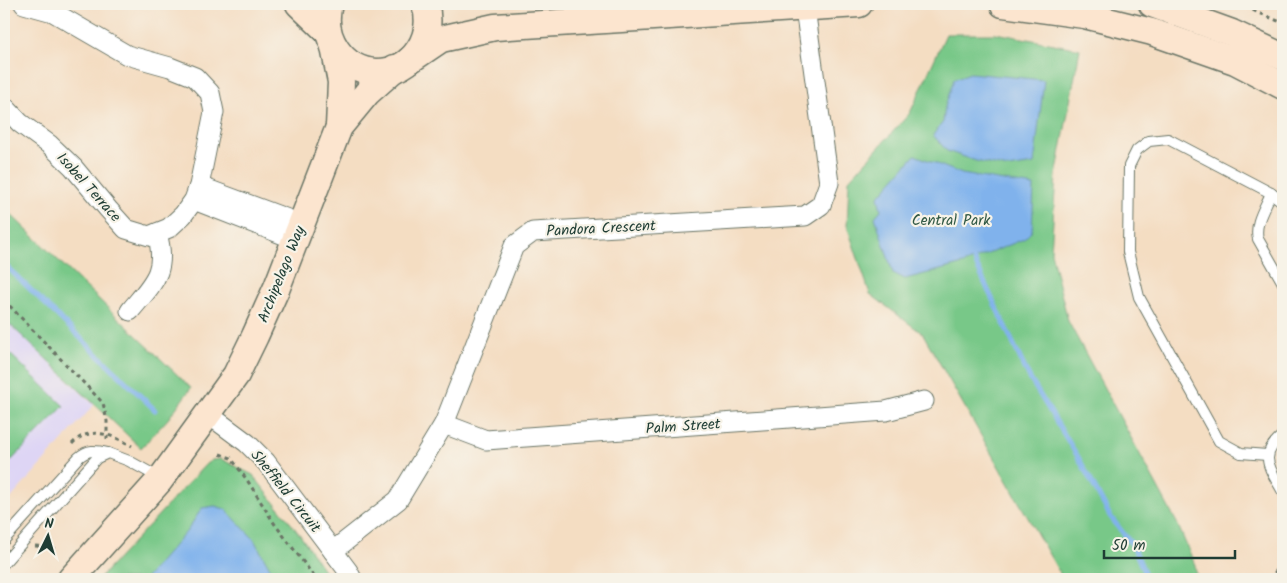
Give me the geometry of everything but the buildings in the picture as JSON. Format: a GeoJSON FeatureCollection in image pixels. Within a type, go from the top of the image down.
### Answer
{"type":"FeatureCollection","features":[{"type":"Feature","properties":{"kind":"street"},"geometry":{"type":"LineString","coordinates":[[24,4],[53,12],[127,55],[170,67],[195,77],[210,93],[214,112],[197,193],[183,216],[169,228],[157,233],[162,249],[160,266],[153,283],[130,311]]}},
{"type":"Feature","properties":{"kind":"street"},"geometry":{"type":"LineString","coordinates":[[299,4],[331,39],[346,60],[360,69],[378,72],[402,64],[441,39],[495,28],[859,4]]}},
{"type":"Feature","properties":{"kind":"street","name":"Archipelago Way"},"geometry":{"type":"LineString","coordinates":[[330,4],[326,14],[341,82],[339,127]]}},
{"type":"Feature","properties":{"kind":"street"},"geometry":{"type":"LineString","coordinates":[[402,64],[421,48],[428,32],[429,15],[426,4]]}},
{"type":"Feature","properties":{"kind":"street"},"geometry":{"type":"LineString","coordinates":[[1003,4],[1085,10],[1235,61],[1283,86]]}},
{"type":"Feature","properties":{"kind":"street"},"geometry":{"type":"LineString","coordinates":[[1152,4],[1232,33],[1283,56]]}},
{"type":"Feature","properties":{"kind":"street","name":"Pandora Crescent"},"geometry":{"type":"LineString","coordinates":[[333,551],[398,500],[444,424],[514,246],[533,232],[805,216],[821,205],[829,183],[806,8]]}},
{"type":"Feature","properties":{"kind":"street","name":"Archipelago Way"},"geometry":{"type":"LineString","coordinates":[[71,579],[160,480],[236,375],[256,336],[339,127],[367,93],[402,64]]}},
{"type":"Feature","properties":{"kind":"street","name":"Isobel Terrace"},"geometry":{"type":"LineString","coordinates":[[4,106],[20,123],[50,145],[73,166],[126,229],[149,236],[157,233]]}},
{"type":"Feature","properties":{"kind":"street"},"geometry":{"type":"LineString","coordinates":[[197,193],[298,232]]}},
{"type":"Feature","properties":{"kind":"street","name":"Palm Street"},"geometry":{"type":"LineString","coordinates":[[444,424],[486,440],[886,411],[924,401]]}},
{"type":"Feature","properties":{"kind":"street","name":"Archipelago Way"},"geometry":{"type":"LineString","coordinates":[[53,579],[149,472],[208,414]]}},
{"type":"Feature","properties":{"kind":"street","name":"Sheffield Circuit"},"geometry":{"type":"LineString","coordinates":[[208,414],[247,443],[266,462],[348,571],[352,579]]}},
{"type":"Feature","properties":{"kind":"lane"},"geometry":{"type":"LineString","coordinates":[[1267,455],[1240,452],[1219,441],[1139,297],[1128,252],[1129,166],[1137,150],[1148,140],[1168,139],[1272,193],[1283,202]]}},
{"type":"Feature","properties":{"kind":"lane"},"geometry":{"type":"LineString","coordinates":[[1272,193],[1256,231],[1258,239],[1283,283]]}},
{"type":"Feature","properties":{"kind":"lane"},"geometry":{"type":"LineString","coordinates":[[1283,435],[1267,455],[1267,462],[1283,492]]}},
{"type":"Feature","properties":{"kind":"lane"},"geometry":{"type":"LineString","coordinates":[[4,540],[85,452],[92,450],[108,453],[149,472]]}},
{"type":"Feature","properties":{"kind":"lane"},"geometry":{"type":"LineString","coordinates":[[4,563],[97,458],[108,453]]}},
{"type":"Feature","properties":{"kind":"path"},"geometry":{"type":"LineString","coordinates":[[1238,4],[1283,23]]}},
{"type":"Feature","properties":{"kind":"path"},"geometry":{"type":"LineString","coordinates":[[4,300],[103,403],[107,421],[108,453]]}},
{"type":"Feature","properties":{"kind":"path"},"geometry":{"type":"LineString","coordinates":[[220,454],[231,458],[274,523],[316,579]]}},
{"type":"Feature","properties":{"kind":"path"},"geometry":{"type":"LineString","coordinates":[[30,544],[51,547],[56,550]]}},
{"type":"Feature","properties":{"kind":"path"},"geometry":{"type":"LineString","coordinates":[[1269,579],[1283,563]]}},
{"type":"Feature","properties":{"kind":"shaded area"},"geometry":{"type":"Polygon","coordinates":[[[4,319],[94,405],[4,506],[4,319]]]}},
{"type":"Feature","properties":{"kind":"green space","name":"Central Park"},"geometry":{"type":"Polygon","coordinates":[[[946,34],[1001,34],[1080,49],[1056,176],[1051,252],[1068,321],[1177,523],[1195,565],[1197,579],[1063,579],[923,334],[870,294],[847,226],[849,180],[910,113],[946,34]]]}},
{"type":"Feature","properties":{"kind":"green space"},"geometry":{"type":"Polygon","coordinates":[[[4,208],[191,388],[168,419],[141,448],[4,319],[4,208]]]}},
{"type":"Feature","properties":{"kind":"green space"},"geometry":{"type":"Polygon","coordinates":[[[4,348],[64,406],[4,468],[4,348]]]}},
{"type":"Feature","properties":{"kind":"green space"},"geometry":{"type":"Polygon","coordinates":[[[221,459],[253,475],[300,535],[330,579],[99,579],[206,464],[212,460],[221,459]]]}},
{"type":"Feature","properties":{"kind":"water"},"geometry":{"type":"Polygon","coordinates":[[[970,73],[1044,80],[1034,164],[1008,168],[976,161],[947,151],[933,135],[943,122],[945,107],[954,79],[970,73]]]}},
{"type":"Feature","properties":{"kind":"water"},"geometry":{"type":"Polygon","coordinates":[[[915,155],[962,174],[1034,186],[1032,231],[1024,239],[963,264],[905,279],[893,273],[875,217],[881,210],[878,197],[915,155]]]}},
{"type":"Feature","properties":{"kind":"water"},"geometry":{"type":"Polygon","coordinates":[[[215,506],[225,509],[253,538],[272,572],[273,579],[145,579],[187,531],[202,508],[215,506]]]}},
{"type":"Feature","properties":{"kind":"waterway"},"geometry":{"type":"LineString","coordinates":[[974,260],[1029,377],[1078,457],[1110,516],[1133,546],[1147,579]]}},
{"type":"Feature","properties":{"kind":"waterway"},"geometry":{"type":"LineString","coordinates":[[4,264],[155,410]]}}]}
